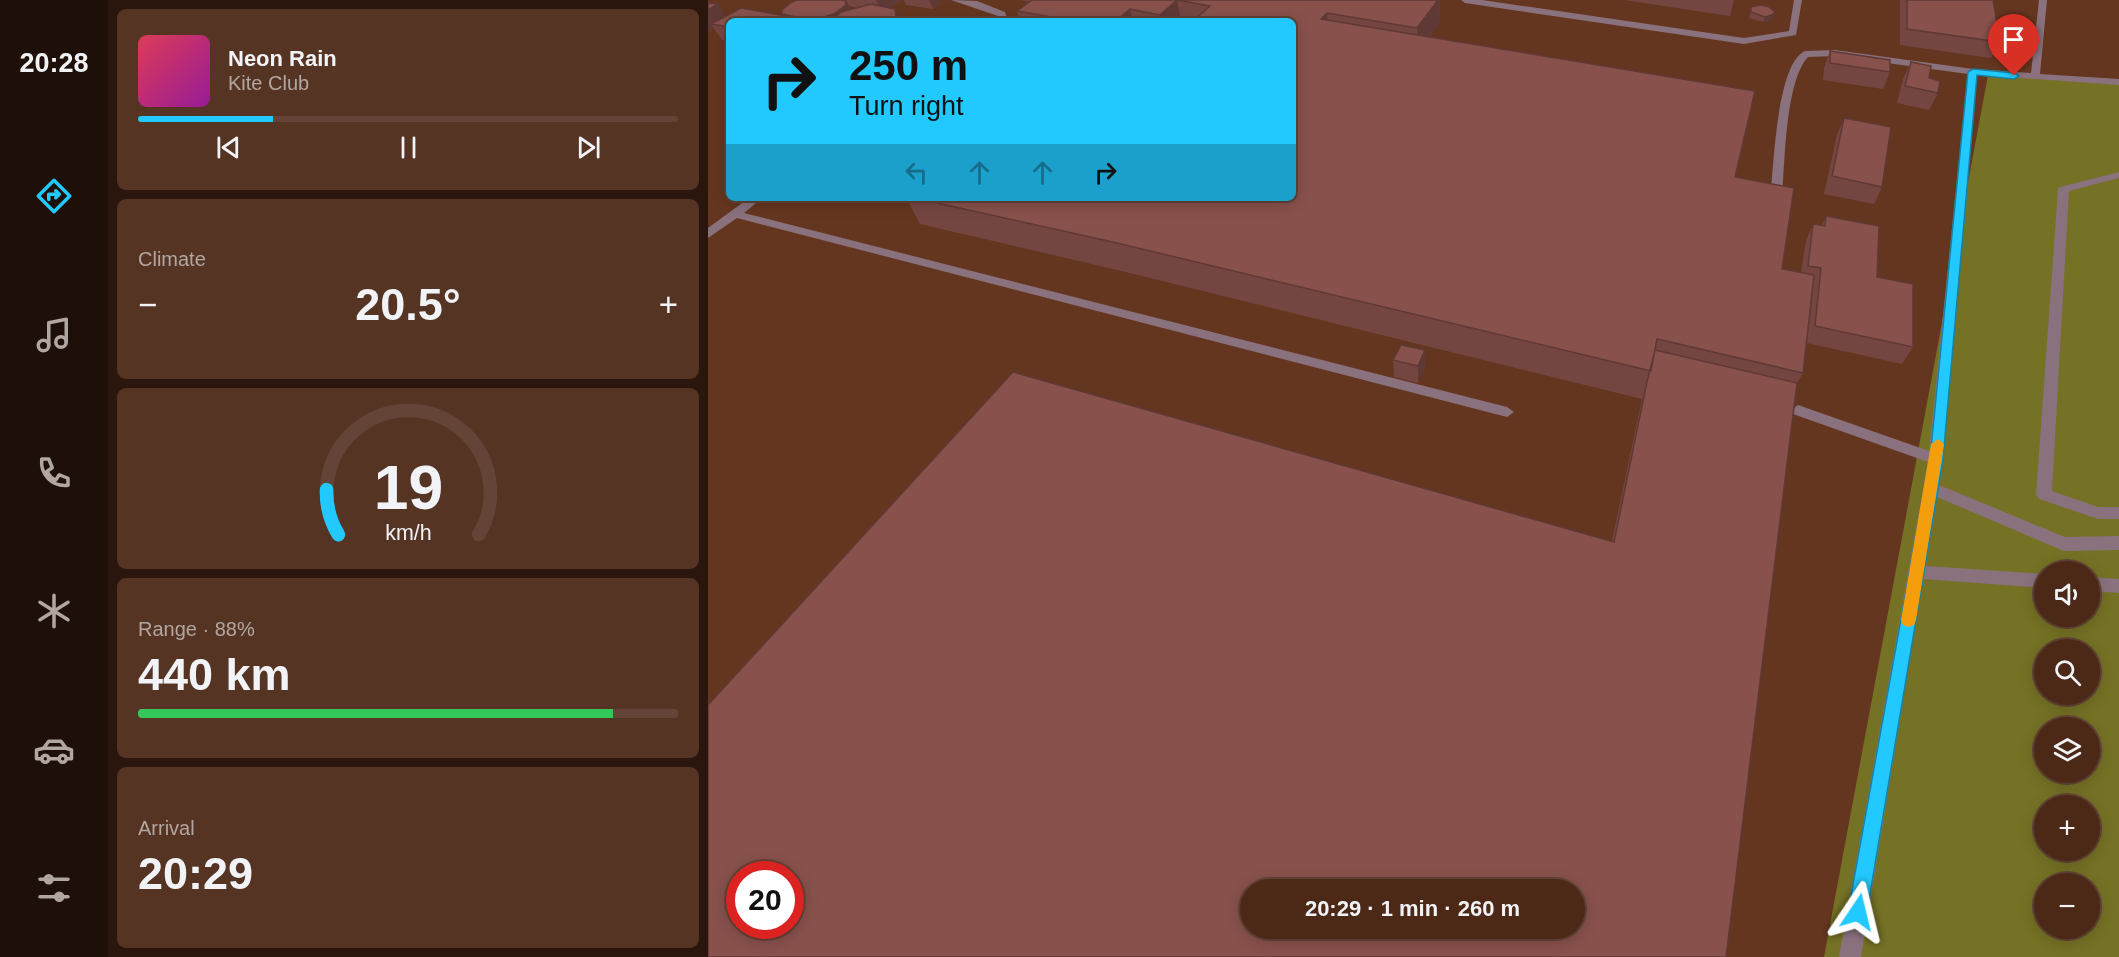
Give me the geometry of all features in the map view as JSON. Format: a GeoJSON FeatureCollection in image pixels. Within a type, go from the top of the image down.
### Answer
{"type":"FeatureCollection","features":[{"type":"Feature","properties":{"kind":"lane"},"geometry":{"type":"LineString","coordinates":[[955,0],[980,2],[1002,14],[1003,18]]}},
{"type":"Feature","properties":{"kind":"lane"},"geometry":{"type":"LineString","coordinates":[[1465,0],[1744,41],[1793,33],[1798,0]]}},
{"type":"Feature","properties":{"kind":"lane"},"geometry":{"type":"LineString","coordinates":[[2035,78],[2043,0]]}},
{"type":"Feature","properties":{"kind":"lane"},"geometry":{"type":"LineString","coordinates":[[1776,199],[1788,85],[1795,65],[1805,54],[1834,52],[1973,72],[2119,82]]}},
{"type":"Feature","properties":{"kind":"lane"},"geometry":{"type":"LineString","coordinates":[[1850,957],[1936,459],[1973,72]]}},
{"type":"Feature","properties":{"kind":"lane"},"geometry":{"type":"LineString","coordinates":[[2119,175],[2064,189],[2044,495],[2098,513],[2119,513]]}},
{"type":"Feature","properties":{"kind":"lane"},"geometry":{"type":"LineString","coordinates":[[708,234],[752,201]]}},
{"type":"Feature","properties":{"kind":"lane"},"geometry":{"type":"LineString","coordinates":[[735,214],[1507,412]]}},
{"type":"Feature","properties":{"kind":"lane"},"geometry":{"type":"LineString","coordinates":[[1798,410],[1936,459]]}},
{"type":"Feature","properties":{"kind":"lane"},"geometry":{"type":"LineString","coordinates":[[1930,488],[2064,544],[2119,543]]}},
{"type":"Feature","properties":{"kind":"lane"},"geometry":{"type":"LineString","coordinates":[[1917,572],[2034,580]]}},
{"type":"Feature","properties":{"kind":"lane"},"geometry":{"type":"LineString","coordinates":[[2100,585],[2119,586]]}},
{"type":"Feature","properties":{"kind":"shaded area"},"geometry":{"type":"Polygon","coordinates":[[[1988,75],[2119,80],[2119,957],[1824,957],[1988,75]]]}},
{"type":"Feature","properties":{"kind":"building"},"geometry":{"type":"Polygon","coordinates":[[[797,0],[845,0],[846,5],[834,14],[820,18],[800,18],[782,14],[782,10],[797,0]]]}},
{"type":"Feature","properties":{"kind":"building"},"geometry":{"type":"Polygon","coordinates":[[[1032,0],[1177,0],[1160,15],[1130,9],[1120,18],[1057,18],[1017,11],[1032,0]]]}},
{"type":"Feature","properties":{"kind":"building"},"geometry":{"type":"Polygon","coordinates":[[[1177,0],[1438,0],[1417,28],[1327,13],[1321,19],[1755,91],[1735,177],[1794,188],[1782,269],[1814,275],[1803,373],[1657,339],[1651,371],[1117,243],[928,201],[1296,201],[1296,18],[1196,18],[1210,6],[1177,0]]]}},
{"type":"Feature","properties":{"kind":"building"},"geometry":{"type":"Polygon","coordinates":[[[1907,0],[1993,0],[2000,42],[1907,29],[1907,0]]]}},
{"type":"Feature","properties":{"kind":"building"},"geometry":{"type":"Polygon","coordinates":[[[708,3],[718,4],[708,10],[708,3]]]}},
{"type":"Feature","properties":{"kind":"building"},"geometry":{"type":"Polygon","coordinates":[[[871,4],[895,9],[896,17],[834,18],[841,12],[871,4]]]}},
{"type":"Feature","properties":{"kind":"building"},"geometry":{"type":"Polygon","coordinates":[[[1761,5],[1775,12],[1765,17],[1751,12],[1751,7],[1761,5]]]}},
{"type":"Feature","properties":{"kind":"building"},"geometry":{"type":"Polygon","coordinates":[[[741,8],[798,18],[726,18],[726,26],[711,24],[741,8]]]}},
{"type":"Feature","properties":{"kind":"building"},"geometry":{"type":"Polygon","coordinates":[[[1830,51],[1890,60],[1890,72],[1830,63],[1830,51]]]}},
{"type":"Feature","properties":{"kind":"building"},"geometry":{"type":"Polygon","coordinates":[[[1911,62],[1931,66],[1929,78],[1940,81],[1938,93],[1905,86],[1911,62]]]}},
{"type":"Feature","properties":{"kind":"building"},"geometry":{"type":"Polygon","coordinates":[[[1844,118],[1891,127],[1882,187],[1832,176],[1844,118]]]}},
{"type":"Feature","properties":{"kind":"building"},"geometry":{"type":"Polygon","coordinates":[[[1826,216],[1879,226],[1877,277],[1913,284],[1913,347],[1815,326],[1821,268],[1808,266],[1813,224],[1825,226],[1826,216]]]}},
{"type":"Feature","properties":{"kind":"building"},"geometry":{"type":"Polygon","coordinates":[[[1401,345],[1425,350],[1418,366],[1393,360],[1401,345]]]}},
{"type":"Feature","properties":{"kind":"building"},"geometry":{"type":"Polygon","coordinates":[[[1655,350],[1797,383],[1726,957],[708,957],[708,705],[1013,372],[1614,542],[1655,350]]]}},
{"type":"Feature","properties":{"kind":"slow traffic"},"geometry":{"type":"LineString","coordinates":[[1908,620],[1938,444]]}},
{"type":"Feature","properties":{"kind":"route"},"geometry":{"type":"LineString","coordinates":[[1858,912],[1936,459],[1973,72],[2014,76]]}}]}
